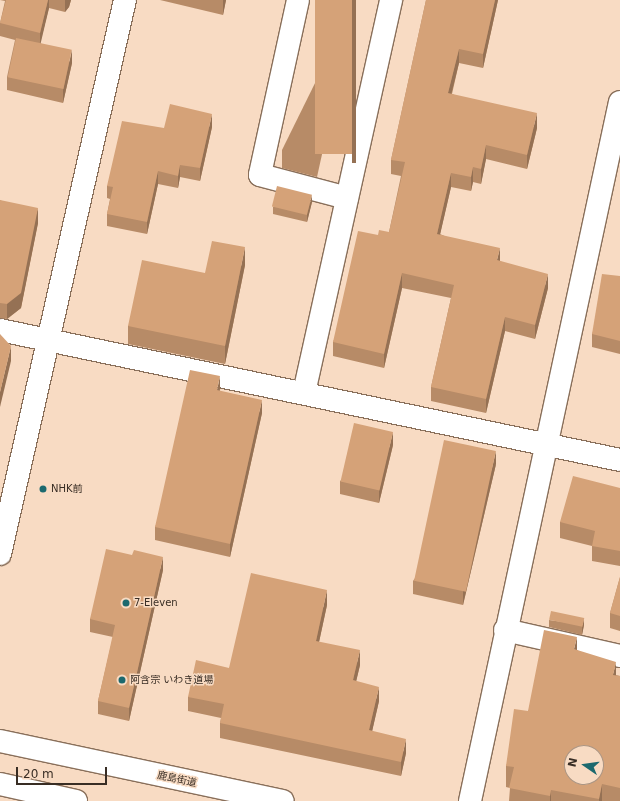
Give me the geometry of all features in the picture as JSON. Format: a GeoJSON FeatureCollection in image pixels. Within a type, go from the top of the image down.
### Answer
{"type":"FeatureCollection","features":[{"type":"Feature","properties":{"kind":"street"},"geometry":{"type":"LineString","coordinates":[[0,554],[47,339],[125,0]]}},
{"type":"Feature","properties":{"kind":"street"},"geometry":{"type":"LineString","coordinates":[[298,0],[260,174],[347,198]]}},
{"type":"Feature","properties":{"kind":"street"},"geometry":{"type":"LineString","coordinates":[[304,393],[391,0]]}},
{"type":"Feature","properties":{"kind":"street"},"geometry":{"type":"LineString","coordinates":[[470,801],[544,444],[620,102]]}},
{"type":"Feature","properties":{"kind":"street"},"geometry":{"type":"LineString","coordinates":[[0,330],[620,460]]}},
{"type":"Feature","properties":{"kind":"street"},"geometry":{"type":"LineString","coordinates":[[505,630],[620,656]]}},
{"type":"Feature","properties":{"kind":"street","name":"鹿島街道"},"geometry":{"type":"LineString","coordinates":[[0,741],[283,801]]}},
{"type":"Feature","properties":{"kind":"street"},"geometry":{"type":"LineString","coordinates":[[0,784],[76,801]]}},
{"type":"Feature","properties":{"kind":"building"},"geometry":{"type":"Polygon","coordinates":[[[6,0],[48,0],[40,33],[0,23],[6,0]]]}},
{"type":"Feature","properties":{"kind":"building"},"geometry":{"type":"Polygon","coordinates":[[[315,0],[352,0],[352,154],[315,154],[315,0]]]}},
{"type":"Feature","properties":{"kind":"building"},"geometry":{"type":"Polygon","coordinates":[[[426,0],[495,0],[483,54],[459,49],[448,93],[537,113],[527,155],[486,145],[481,169],[473,167],[471,177],[451,173],[437,234],[500,248],[497,260],[548,274],[535,325],[505,317],[486,399],[431,387],[454,285],[402,273],[384,354],[333,342],[358,231],[378,235],[379,230],[389,232],[405,162],[391,160],[426,0]]]}},
{"type":"Feature","properties":{"kind":"building"},"geometry":{"type":"Polygon","coordinates":[[[16,38],[72,50],[63,89],[8,77],[16,38]]]}},
{"type":"Feature","properties":{"kind":"building"},"geometry":{"type":"Polygon","coordinates":[[[170,104],[212,114],[200,168],[180,165],[178,176],[158,171],[147,222],[107,214],[113,187],[107,186],[122,121],[164,128],[170,104]]]}},
{"type":"Feature","properties":{"kind":"building"},"geometry":{"type":"Polygon","coordinates":[[[277,186],[312,195],[307,215],[272,206],[277,186]]]}},
{"type":"Feature","properties":{"kind":"building"},"geometry":{"type":"Polygon","coordinates":[[[0,200],[38,208],[21,293],[7,304],[0,303],[0,200]]]}},
{"type":"Feature","properties":{"kind":"building"},"geometry":{"type":"Polygon","coordinates":[[[212,241],[245,247],[225,346],[128,326],[142,260],[205,273],[212,241]]]}},
{"type":"Feature","properties":{"kind":"building"},"geometry":{"type":"Polygon","coordinates":[[[602,274],[620,276],[620,341],[592,334],[602,274]]]}},
{"type":"Feature","properties":{"kind":"building"},"geometry":{"type":"Polygon","coordinates":[[[0,334],[11,346],[0,392],[0,334]]]}},
{"type":"Feature","properties":{"kind":"building"},"geometry":{"type":"Polygon","coordinates":[[[190,370],[220,376],[217,390],[262,400],[230,544],[155,527],[190,370]]]}},
{"type":"Feature","properties":{"kind":"building"},"geometry":{"type":"Polygon","coordinates":[[[354,423],[393,432],[379,490],[341,481],[354,423]]]}},
{"type":"Feature","properties":{"kind":"building"},"geometry":{"type":"Polygon","coordinates":[[[444,440],[496,451],[466,592],[414,581],[444,440]]]}},
{"type":"Feature","properties":{"kind":"building"},"geometry":{"type":"Polygon","coordinates":[[[573,476],[620,488],[620,551],[592,546],[595,531],[560,522],[573,476]]]}},
{"type":"Feature","properties":{"kind":"building"},"geometry":{"type":"Polygon","coordinates":[[[106,549],[132,555],[134,550],[163,557],[129,708],[98,701],[115,625],[90,619],[106,549]]]}},
{"type":"Feature","properties":{"kind":"building"},"geometry":{"type":"Polygon","coordinates":[[[251,573],[327,590],[316,641],[360,650],[353,680],[379,687],[369,730],[406,739],[401,762],[220,723],[224,704],[188,697],[196,660],[229,668],[251,573]]]}},
{"type":"Feature","properties":{"kind":"building"},"geometry":{"type":"Polygon","coordinates":[[[620,577],[620,616],[610,613],[620,577]]]}},
{"type":"Feature","properties":{"kind":"building"},"geometry":{"type":"Polygon","coordinates":[[[551,611],[584,618],[582,627],[549,620],[551,611]]]}},
{"type":"Feature","properties":{"kind":"building"},"geometry":{"type":"Polygon","coordinates":[[[544,630],[577,637],[574,649],[616,662],[613,675],[620,676],[620,788],[604,784],[604,745],[564,745],[564,785],[602,785],[599,799],[551,790],[550,796],[509,788],[514,767],[506,766],[514,709],[528,711],[544,630]]]}},
{"type":"Feature","properties":{"kind":"place","name":"NHK前"},"geometry":{"type":"Point","coordinates":[43,489]}},
{"type":"Feature","properties":{"kind":"place","name":"7-Eleven"},"geometry":{"type":"Point","coordinates":[126,603]}},
{"type":"Feature","properties":{"kind":"place","name":"阿含宗 いわき道場"},"geometry":{"type":"Point","coordinates":[122,680]}}]}
